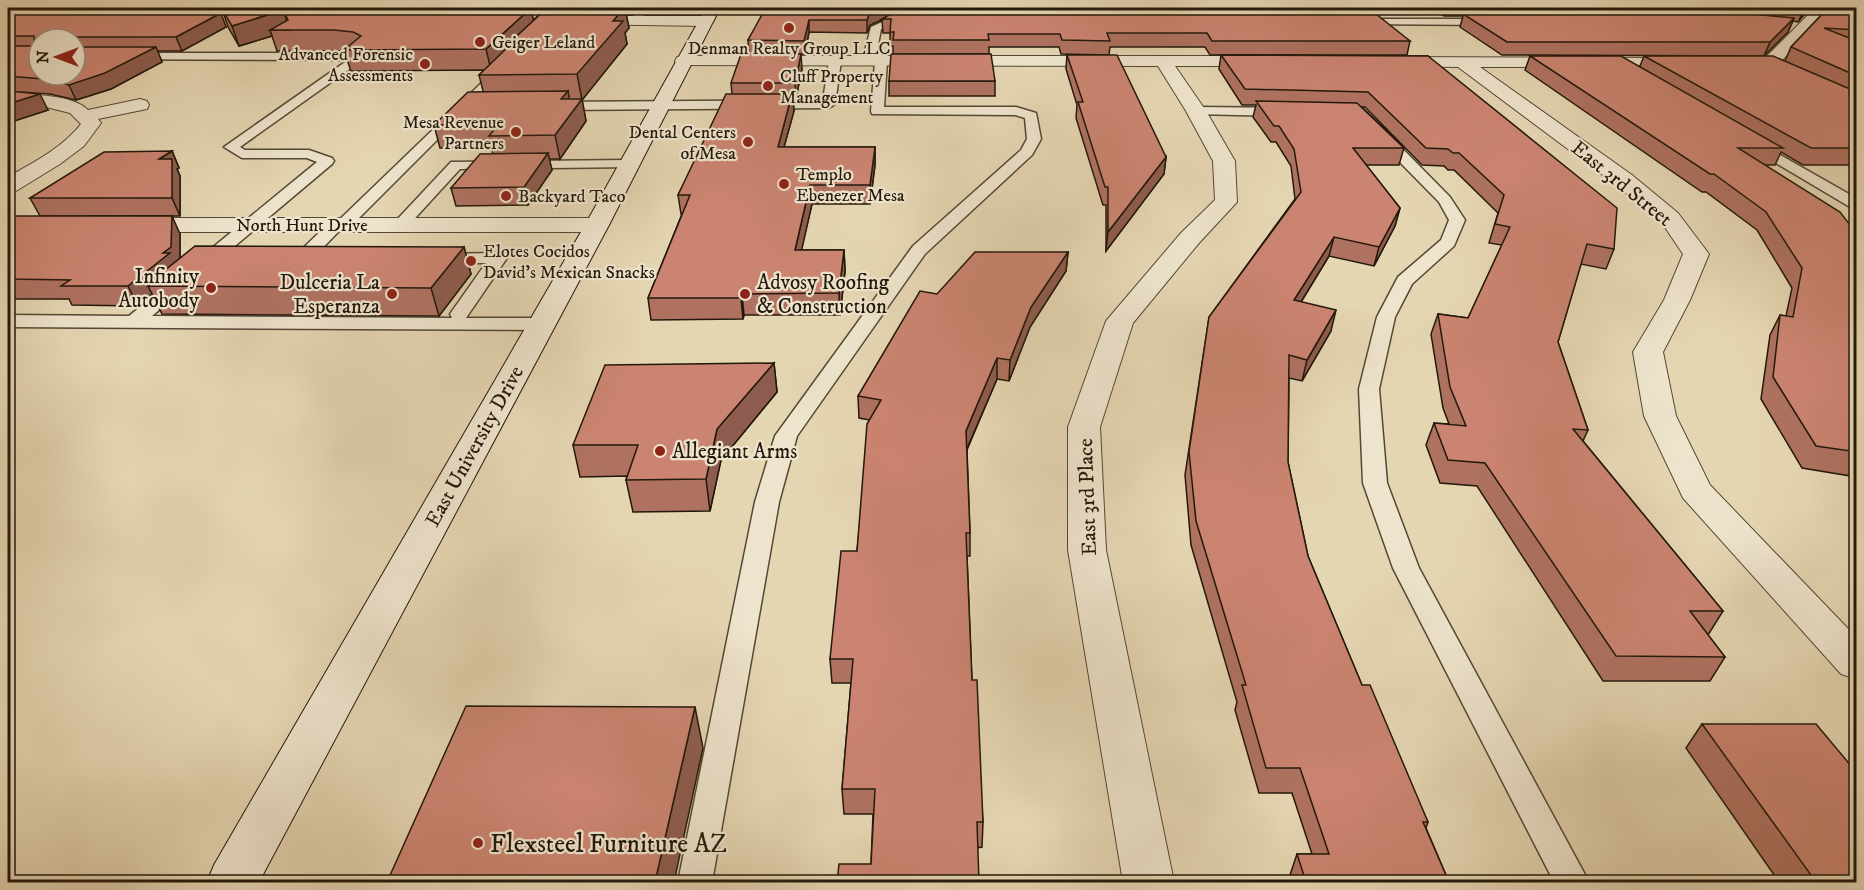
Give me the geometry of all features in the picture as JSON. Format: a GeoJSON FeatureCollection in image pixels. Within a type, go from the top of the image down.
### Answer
{"type":"FeatureCollection","features":[{"type":"Feature","properties":{"kind":"street"},"geometry":{"type":"LineString","coordinates":[[1800,9],[1837,16]]}},
{"type":"Feature","properties":{"kind":"street"},"geometry":{"type":"LineString","coordinates":[[1770,63],[1818,13]]}},
{"type":"Feature","properties":{"kind":"street"},"geometry":{"type":"LineString","coordinates":[[90,20],[127,14]]}},
{"type":"Feature","properties":{"kind":"street"},"geometry":{"type":"LineString","coordinates":[[563,21],[634,21],[710,14]]}},
{"type":"Feature","properties":{"kind":"street","name":"East University Drive"},"geometry":{"type":"LineString","coordinates":[[232,882],[597,225],[710,14]]}},
{"type":"Feature","properties":{"kind":"street"},"geometry":{"type":"LineString","coordinates":[[683,61],[1283,61]]}},
{"type":"Feature","properties":{"kind":"street","name":"East 3rd Place"},"geometry":{"type":"LineString","coordinates":[[1149,882],[1087,550],[1084,427],[1120,321],[1190,238],[1226,202],[1224,161],[1196,111],[1163,61]]}},
{"type":"Feature","properties":{"kind":"street"},"geometry":{"type":"LineString","coordinates":[[1378,62],[1770,63],[1792,73]]}},
{"type":"Feature","properties":{"kind":"street","name":"East 3rd Street"},"geometry":{"type":"LineString","coordinates":[[1462,62],[1624,180],[1670,218],[1696,254],[1677,300],[1648,352],[1660,416],[1695,490],[1857,663]]}},
{"type":"Feature","properties":{"kind":"street"},"geometry":{"type":"LineString","coordinates":[[8,99],[46,101],[77,109],[91,123],[77,142],[53,160],[8,186]]}},
{"type":"Feature","properties":{"kind":"street"},"geometry":{"type":"LineString","coordinates":[[85,116],[140,105]]}},
{"type":"Feature","properties":{"kind":"street","name":"North Hunt Drive"},"geometry":{"type":"LineString","coordinates":[[111,225],[597,225]]}},
{"type":"Feature","properties":{"kind":"lane"},"geometry":{"type":"LineString","coordinates":[[634,21],[645,8]]}},
{"type":"Feature","properties":{"kind":"lane"},"geometry":{"type":"LineString","coordinates":[[695,882],[767,502],[786,436],[919,250],[1027,152],[1034,140],[1031,116],[1016,111],[877,111],[881,61],[871,51],[876,27],[890,22],[935,21]]}},
{"type":"Feature","properties":{"kind":"lane"},"geometry":{"type":"LineString","coordinates":[[1341,22],[1508,22]]}},
{"type":"Feature","properties":{"kind":"lane"},"geometry":{"type":"LineString","coordinates":[[1782,25],[1805,28]]}},
{"type":"Feature","properties":{"kind":"lane"},"geometry":{"type":"LineString","coordinates":[[87,56],[340,56],[358,58],[231,147],[242,154],[309,154],[327,161],[135,321]]}},
{"type":"Feature","properties":{"kind":"lane"},"geometry":{"type":"LineString","coordinates":[[302,259],[512,60]]}},
{"type":"Feature","properties":{"kind":"lane"},"geometry":{"type":"LineString","coordinates":[[545,106],[829,104],[835,61]]}},
{"type":"Feature","properties":{"kind":"lane"},"geometry":{"type":"LineString","coordinates":[[1614,62],[1634,74]]}},
{"type":"Feature","properties":{"kind":"lane"},"geometry":{"type":"LineString","coordinates":[[464,107],[487,107]]}},
{"type":"Feature","properties":{"kind":"lane"},"geometry":{"type":"LineString","coordinates":[[1196,111],[1300,112]]}},
{"type":"Feature","properties":{"kind":"lane"},"geometry":{"type":"LineString","coordinates":[[1366,120],[1445,200],[1457,220],[1448,242],[1404,281],[1386,316],[1369,389],[1375,483],[1406,568],[1572,882]]}},
{"type":"Feature","properties":{"kind":"lane"},"geometry":{"type":"LineString","coordinates":[[1735,133],[1857,204]]}},
{"type":"Feature","properties":{"kind":"lane"},"geometry":{"type":"LineString","coordinates":[[400,225],[456,165],[629,164]]}},
{"type":"Feature","properties":{"kind":"lane"},"geometry":{"type":"LineString","coordinates":[[269,259],[325,258]]}},
{"type":"Feature","properties":{"kind":"lane"},"geometry":{"type":"LineString","coordinates":[[417,258],[498,258],[459,314]]}},
{"type":"Feature","properties":{"kind":"lane"},"geometry":{"type":"LineString","coordinates":[[8,321],[542,324]]}},
{"type":"Feature","properties":{"kind":"building"},"geometry":{"type":"Polygon","coordinates":[[[221,8],[531,8],[486,49],[344,50],[361,36],[353,32],[334,30],[270,30],[288,20],[283,10],[232,26],[221,8]]]}},
{"type":"Feature","properties":{"kind":"building"},"geometry":{"type":"Polygon","coordinates":[[[547,8],[624,8],[613,21],[623,21],[577,74],[479,75],[509,46],[506,46],[547,8]]]}},
{"type":"Feature","properties":{"kind":"building"},"geometry":{"type":"Polygon","coordinates":[[[768,8],[881,8],[870,12],[867,20],[809,20],[804,41],[748,40],[764,11],[768,8]]]}},
{"type":"Feature","properties":{"kind":"building"},"geometry":{"type":"Polygon","coordinates":[[[1828,8],[1857,11],[1857,30],[1824,28],[1857,41],[1857,76],[1791,47],[1828,8]]]}},
{"type":"Feature","properties":{"kind":"building"},"geometry":{"type":"Polygon","coordinates":[[[8,13],[221,13],[176,37],[87,37],[87,27],[27,27],[27,36],[8,36],[8,13]]]}},
{"type":"Feature","properties":{"kind":"building"},"geometry":{"type":"Polygon","coordinates":[[[891,14],[1376,14],[1410,41],[1212,41],[1207,33],[1107,33],[1110,41],[1062,40],[1060,34],[988,34],[989,40],[893,40],[894,32],[890,32],[891,19],[882,19],[891,14]]]}},
{"type":"Feature","properties":{"kind":"building"},"geometry":{"type":"Polygon","coordinates":[[[1463,14],[1752,14],[1794,18],[1770,42],[1507,42],[1463,14]]]}},
{"type":"Feature","properties":{"kind":"building"},"geometry":{"type":"Polygon","coordinates":[[[8,46],[27,46],[27,78],[8,76],[8,46]]]}},
{"type":"Feature","properties":{"kind":"building"},"geometry":{"type":"Polygon","coordinates":[[[87,47],[156,47],[105,73],[87,79],[87,47]]]}},
{"type":"Feature","properties":{"kind":"building"},"geometry":{"type":"Polygon","coordinates":[[[741,54],[801,54],[795,83],[731,83],[741,54]]]}},
{"type":"Feature","properties":{"kind":"building"},"geometry":{"type":"Polygon","coordinates":[[[891,54],[991,54],[995,81],[889,81],[891,54]]]}},
{"type":"Feature","properties":{"kind":"building"},"geometry":{"type":"Polygon","coordinates":[[[1067,55],[1117,55],[1166,157],[1108,232],[1108,187],[1105,187],[1078,102],[1083,102],[1067,55]]]}},
{"type":"Feature","properties":{"kind":"building"},"geometry":{"type":"Polygon","coordinates":[[[1221,55],[1428,56],[1617,208],[1614,249],[1587,244],[1558,342],[1588,430],[1573,429],[1723,611],[1690,611],[1725,657],[1616,656],[1485,463],[1448,460],[1434,423],[1466,426],[1450,387],[1438,314],[1468,318],[1510,227],[1495,224],[1504,195],[1459,153],[1453,153],[1448,149],[1426,148],[1368,92],[1245,89],[1221,55]]]}},
{"type":"Feature","properties":{"kind":"building"},"geometry":{"type":"Polygon","coordinates":[[[1530,56],[1621,56],[1783,148],[1738,148],[1840,212],[1857,234],[1857,322],[1853,321],[1857,326],[1857,452],[1816,446],[1773,377],[1780,315],[1793,317],[1802,268],[1766,212],[1714,174],[1710,174],[1530,56]]]}},
{"type":"Feature","properties":{"kind":"building"},"geometry":{"type":"Polygon","coordinates":[[[1644,56],[1773,56],[1857,92],[1857,148],[1811,148],[1644,56]]]}},
{"type":"Feature","properties":{"kind":"building"},"geometry":{"type":"Polygon","coordinates":[[[8,91],[40,94],[8,104],[8,91]]]}},
{"type":"Feature","properties":{"kind":"building"},"geometry":{"type":"Polygon","coordinates":[[[568,91],[561,99],[582,99],[555,135],[489,136],[498,125],[434,125],[468,92],[568,91]]]}},
{"type":"Feature","properties":{"kind":"building"},"geometry":{"type":"Polygon","coordinates":[[[726,94],[792,94],[778,147],[875,147],[870,185],[810,185],[795,250],[844,250],[839,293],[742,294],[741,298],[648,298],[690,195],[678,195],[726,94]]]}},
{"type":"Feature","properties":{"kind":"building"},"geometry":{"type":"Polygon","coordinates":[[[1256,101],[1357,103],[1404,148],[1353,148],[1400,208],[1379,247],[1334,237],[1294,300],[1336,310],[1307,360],[1289,355],[1288,462],[1308,556],[1362,685],[1370,685],[1428,822],[1423,822],[1449,882],[1306,882],[1297,854],[1329,854],[1300,768],[1266,768],[1242,685],[1246,685],[1196,521],[1189,452],[1209,317],[1301,192],[1294,149],[1279,126],[1274,126],[1256,101]]]}},
{"type":"Feature","properties":{"kind":"building"},"geometry":{"type":"Polygon","coordinates":[[[172,151],[159,159],[172,159],[172,198],[30,198],[104,152],[172,151]]]}},
{"type":"Feature","properties":{"kind":"building"},"geometry":{"type":"Polygon","coordinates":[[[548,153],[524,187],[451,188],[480,154],[548,153]]]}},
{"type":"Feature","properties":{"kind":"building"},"geometry":{"type":"Polygon","coordinates":[[[8,216],[172,216],[171,247],[163,253],[170,253],[128,286],[61,286],[70,280],[8,279],[8,216]]]}},
{"type":"Feature","properties":{"kind":"building"},"geometry":{"type":"Polygon","coordinates":[[[195,246],[464,247],[431,288],[148,286],[195,246]]]}},
{"type":"Feature","properties":{"kind":"building"},"geometry":{"type":"Polygon","coordinates":[[[975,252],[1068,252],[1031,307],[1010,360],[997,358],[966,431],[970,533],[966,533],[972,680],[977,680],[983,822],[977,822],[979,882],[837,882],[839,864],[871,864],[875,789],[842,789],[853,659],[830,659],[841,551],[857,551],[867,424],[881,400],[858,396],[920,291],[937,294],[975,252]]]}},
{"type":"Feature","properties":{"kind":"building","name":"Allegiant Arms"},"geometry":{"type":"Polygon","coordinates":[[[774,363],[717,429],[706,479],[626,480],[638,445],[573,445],[605,365],[774,363]]]}},
{"type":"Feature","properties":{"kind":"building"},"geometry":{"type":"Polygon","coordinates":[[[466,706],[695,707],[655,882],[387,882],[466,706]]]}},
{"type":"Feature","properties":{"kind":"building"},"geometry":{"type":"Polygon","coordinates":[[[1702,724],[1816,724],[1857,773],[1857,882],[1816,882],[1702,724]]]}},
{"type":"Feature","properties":{"kind":"place","name":"Denman Realty Group LLC"},"geometry":{"type":"Point","coordinates":[789,28]}},
{"type":"Feature","properties":{"kind":"place","name":"Geiger Leland"},"geometry":{"type":"Point","coordinates":[480,42]}},
{"type":"Feature","properties":{"kind":"place","name":"Advanced Forensic Assessments"},"geometry":{"type":"Point","coordinates":[425,64]}},
{"type":"Feature","properties":{"kind":"place","name":"Cluff Property Management"},"geometry":{"type":"Point","coordinates":[768,86]}},
{"type":"Feature","properties":{"kind":"place","name":"Mesa Revenue Partners"},"geometry":{"type":"Point","coordinates":[516,132]}},
{"type":"Feature","properties":{"kind":"place","name":"Dental Centers of Mesa"},"geometry":{"type":"Point","coordinates":[748,142]}},
{"type":"Feature","properties":{"kind":"place","name":"Templo Ebenezer Mesa"},"geometry":{"type":"Point","coordinates":[784,184]}},
{"type":"Feature","properties":{"kind":"place","name":"Backyard Taco"},"geometry":{"type":"Point","coordinates":[506,196]}},
{"type":"Feature","properties":{"kind":"place","name":"Elotes Cocidos David's Mexican Snacks"},"geometry":{"type":"Point","coordinates":[471,261]}},
{"type":"Feature","properties":{"kind":"place","name":"Infinity Autobody"},"geometry":{"type":"Point","coordinates":[211,288]}},
{"type":"Feature","properties":{"kind":"place","name":"Dulceria La Esperanza"},"geometry":{"type":"Point","coordinates":[392,294]}},
{"type":"Feature","properties":{"kind":"place","name":"Advosy Roofing & Construction"},"geometry":{"type":"Point","coordinates":[745,294]}},
{"type":"Feature","properties":{"kind":"place","name":"Allegiant Arms"},"geometry":{"type":"Point","coordinates":[660,451]}},
{"type":"Feature","properties":{"kind":"place","name":"Flexsteel Furniture AZ"},"geometry":{"type":"Point","coordinates":[478,843]}}]}
